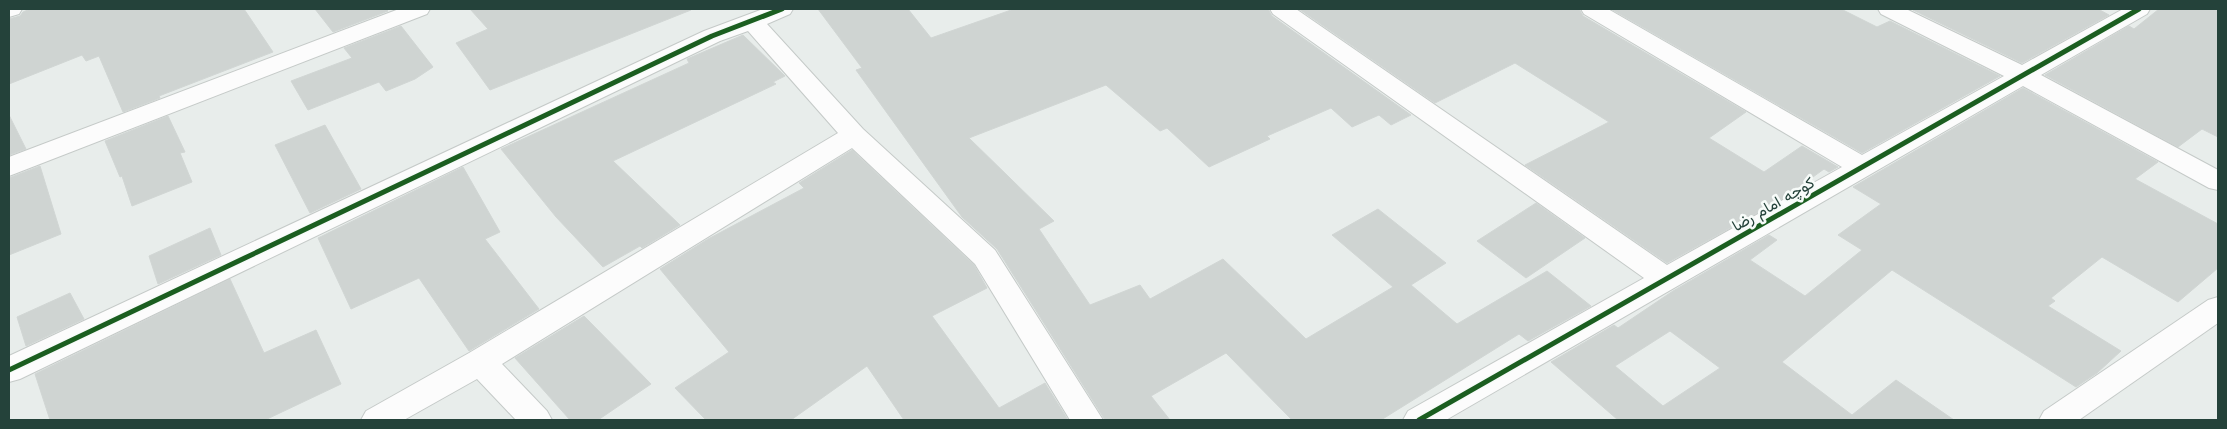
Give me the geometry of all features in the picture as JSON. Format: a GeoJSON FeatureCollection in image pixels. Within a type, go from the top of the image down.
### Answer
{"type":"FeatureCollection","features":[{"type":"Feature","properties":{"kind":"street"},"geometry":{"type":"LineString","coordinates":[[9,167],[419,9]]}},
{"type":"Feature","properties":{"kind":"street"},"geometry":{"type":"LineString","coordinates":[[9,370],[712,36],[782,9]]}},
{"type":"Feature","properties":{"kind":"street"},"geometry":{"type":"LineString","coordinates":[[1281,9],[1667,279]]}},
{"type":"Feature","properties":{"kind":"street"},"geometry":{"type":"LineString","coordinates":[[1592,9],[1862,167]]}},
{"type":"Feature","properties":{"kind":"street"},"geometry":{"type":"LineString","coordinates":[[1889,9],[2022,75],[2218,180]]}},
{"type":"Feature","properties":{"kind":"street","name":"کوچه امام رضا"},"geometry":{"type":"LineString","coordinates":[[1419,420],[2139,9]]}},
{"type":"Feature","properties":{"kind":"street"},"geometry":{"type":"LineString","coordinates":[[752,22],[854,135],[985,257],[1087,420]]}},
{"type":"Feature","properties":{"kind":"street"},"geometry":{"type":"LineString","coordinates":[[377,420],[480,362],[854,135]]}},
{"type":"Feature","properties":{"kind":"street"},"geometry":{"type":"LineString","coordinates":[[2055,420],[2218,308]]}},
{"type":"Feature","properties":{"kind":"street"},"geometry":{"type":"LineString","coordinates":[[480,362],[536,420]]}},
{"type":"Feature","properties":{"kind":"building"},"geometry":{"type":"Polygon","coordinates":[[[30,9],[244,9],[273,52],[123,112],[99,56],[86,61],[82,55],[9,84],[9,19],[20,16],[23,12],[30,9]]]}},
{"type":"Feature","properties":{"kind":"building"},"geometry":{"type":"Polygon","coordinates":[[[315,9],[386,9],[388,11],[333,32],[315,9]]]}},
{"type":"Feature","properties":{"kind":"building"},"geometry":{"type":"Polygon","coordinates":[[[470,9],[691,10],[490,90],[456,43],[488,29],[470,9]]]}},
{"type":"Feature","properties":{"kind":"building"},"geometry":{"type":"Polygon","coordinates":[[[818,9],[908,9],[931,38],[1014,9],[1268,9],[1272,16],[1411,115],[1391,125],[1379,115],[1352,127],[1331,108],[1267,136],[1270,139],[1209,167],[1167,128],[1160,131],[1106,85],[969,138],[1054,221],[1039,229],[1090,305],[1140,285],[1150,299],[1223,259],[1306,339],[1393,287],[1332,235],[1378,209],[1446,263],[1411,285],[1457,324],[1547,271],[1591,306],[1528,341],[1519,334],[1381,420],[1292,420],[1226,353],[1151,396],[1170,420],[1105,420],[997,249],[962,217],[856,70],[862,68],[818,9]]]}},
{"type":"Feature","properties":{"kind":"building"},"geometry":{"type":"Polygon","coordinates":[[[1299,9],[1579,9],[1583,16],[1746,112],[1709,138],[1764,172],[1802,146],[1838,167],[1829,172],[1824,169],[1784,198],[1667,263],[1525,165],[1609,122],[1515,63],[1435,103],[1299,9]]]}},
{"type":"Feature","properties":{"kind":"building"},"geometry":{"type":"Polygon","coordinates":[[[1611,9],[1841,9],[1877,27],[1890,21],[2000,76],[1862,153],[1611,9]]]}},
{"type":"Feature","properties":{"kind":"building"},"geometry":{"type":"Polygon","coordinates":[[[2098,9],[2109,15],[2022,63],[1913,10],[2098,9]]]}},
{"type":"Feature","properties":{"kind":"building"},"geometry":{"type":"Polygon","coordinates":[[[2159,9],[2218,9],[2218,137],[2202,129],[2178,147],[2045,75],[2129,26],[2134,29],[2159,9]]]}},
{"type":"Feature","properties":{"kind":"building"},"geometry":{"type":"Polygon","coordinates":[[[401,26],[433,67],[415,79],[386,91],[379,82],[308,110],[291,81],[352,58],[344,48],[401,26]]]}},
{"type":"Feature","properties":{"kind":"building"},"geometry":{"type":"Polygon","coordinates":[[[743,35],[785,76],[773,82],[776,84],[613,161],[680,225],[642,248],[640,246],[603,267],[556,217],[501,149],[689,63],[687,59],[743,35]]]}},
{"type":"Feature","properties":{"kind":"building"},"geometry":{"type":"Polygon","coordinates":[[[2023,88],[2158,162],[2135,179],[2218,224],[2218,268],[2178,302],[2102,257],[2051,298],[2055,301],[2048,306],[2121,351],[2097,373],[2076,387],[1892,270],[1782,362],[1852,415],[1896,380],[1954,420],[1618,420],[1551,362],[1614,325],[1618,328],[1673,291],[1769,235],[1777,240],[1750,260],[1805,296],[1862,250],[1838,235],[1881,204],[1853,187],[2023,88]],[[1670,331],[1615,366],[1663,406],[1720,368],[1670,331]]]}},
{"type":"Feature","properties":{"kind":"building"},"geometry":{"type":"Polygon","coordinates":[[[9,115],[26,149],[9,155],[9,115]]]}},
{"type":"Feature","properties":{"kind":"building"},"geometry":{"type":"Polygon","coordinates":[[[168,116],[185,152],[180,153],[192,182],[132,206],[122,176],[120,177],[105,141],[168,116]]]}},
{"type":"Feature","properties":{"kind":"building"},"geometry":{"type":"Polygon","coordinates":[[[325,125],[361,189],[310,213],[275,145],[325,125]]]}},
{"type":"Feature","properties":{"kind":"building"},"geometry":{"type":"Polygon","coordinates":[[[852,150],[974,265],[987,288],[932,316],[999,408],[1045,383],[1068,420],[904,420],[867,366],[791,420],[706,420],[675,388],[729,352],[660,269],[708,239],[804,188],[799,183],[852,150]]]}},
{"type":"Feature","properties":{"kind":"building"},"geometry":{"type":"Polygon","coordinates":[[[40,166],[61,234],[9,255],[9,178],[40,166]]]}},
{"type":"Feature","properties":{"kind":"building"},"geometry":{"type":"Polygon","coordinates":[[[463,167],[500,232],[485,239],[539,309],[469,351],[419,278],[351,309],[318,238],[463,167]]]}},
{"type":"Feature","properties":{"kind":"building"},"geometry":{"type":"Polygon","coordinates":[[[1536,203],[1585,238],[1526,278],[1477,241],[1536,203]]]}},
{"type":"Feature","properties":{"kind":"building"},"geometry":{"type":"Polygon","coordinates":[[[210,228],[221,255],[158,284],[149,256],[210,228]]]}},
{"type":"Feature","properties":{"kind":"building"},"geometry":{"type":"Polygon","coordinates":[[[230,279],[264,353],[316,330],[341,384],[265,420],[50,420],[35,374],[230,279]]]}},
{"type":"Feature","properties":{"kind":"building"},"geometry":{"type":"Polygon","coordinates":[[[70,293],[84,319],[26,346],[17,317],[70,293]]]}},
{"type":"Feature","properties":{"kind":"building"},"geometry":{"type":"Polygon","coordinates":[[[584,316],[651,384],[598,420],[570,420],[515,358],[584,316]]]}},
{"type":"Feature","properties":{"kind":"cycle path"},"geometry":{"type":"LineString","coordinates":[[9,370],[712,36],[782,9]]}},
{"type":"Feature","properties":{"kind":"cycle path"},"geometry":{"type":"LineString","coordinates":[[1419,420],[2139,9]]}}]}
